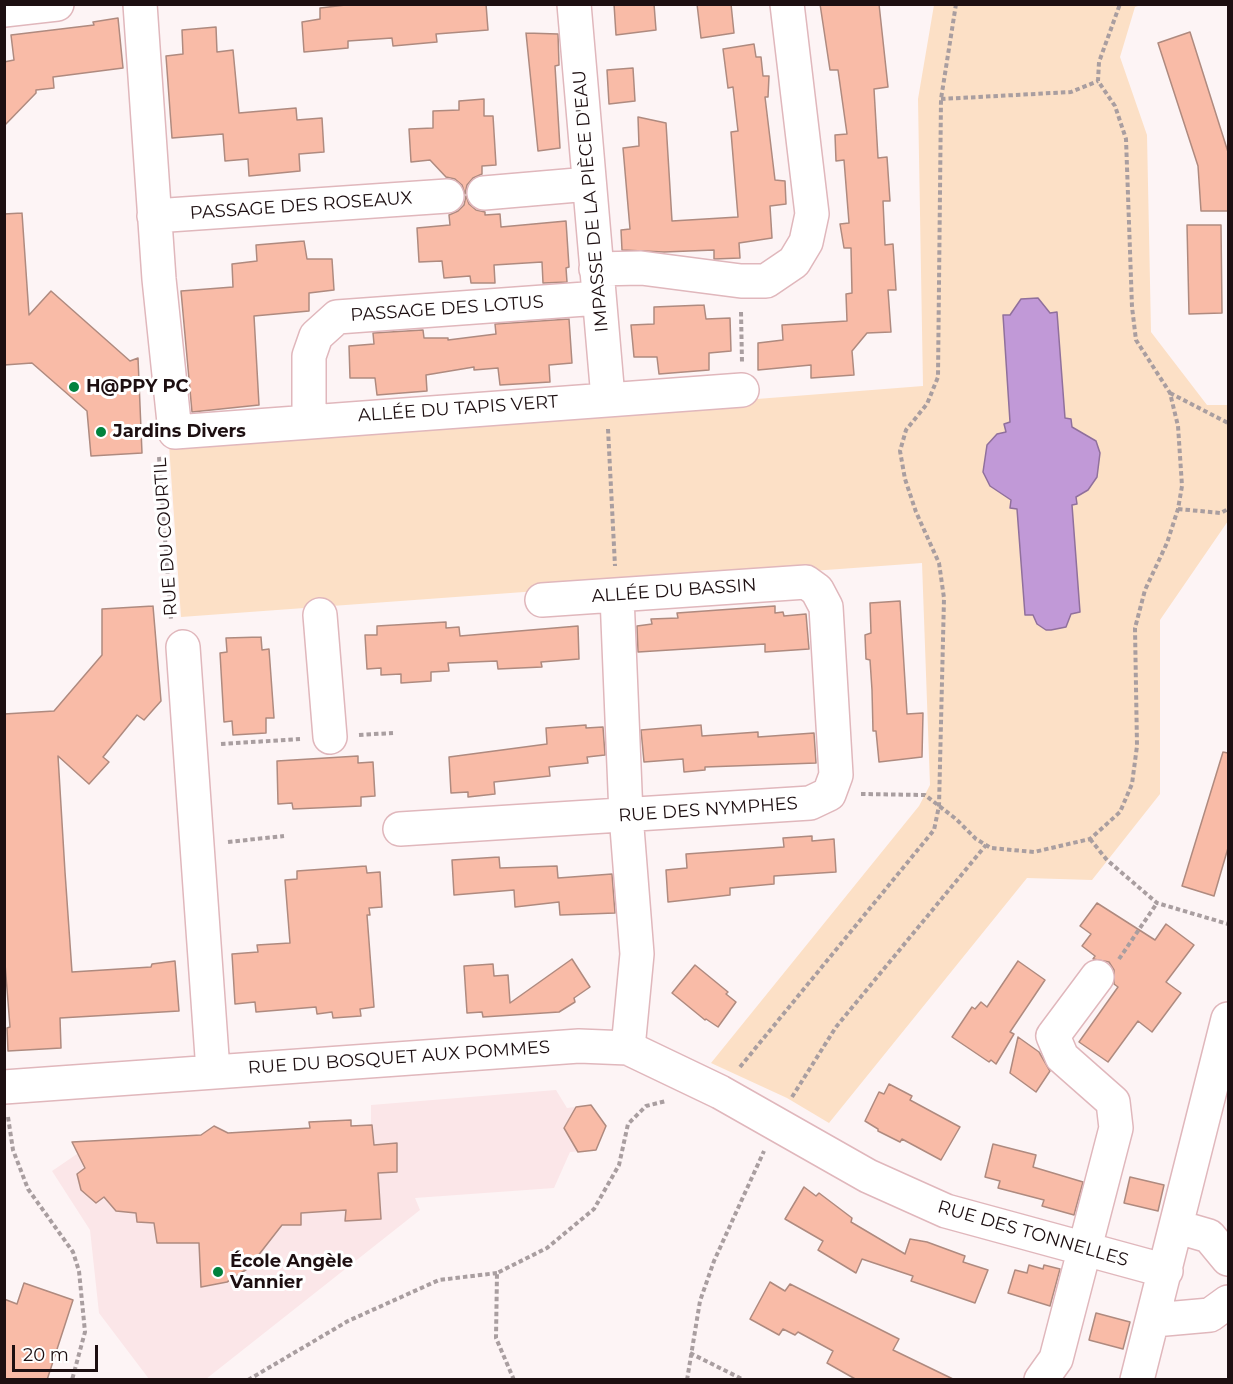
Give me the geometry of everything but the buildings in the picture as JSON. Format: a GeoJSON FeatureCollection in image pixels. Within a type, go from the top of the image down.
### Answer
{"type":"FeatureCollection","features":[{"type":"Feature","properties":{"kind":"street"},"geometry":{"type":"LineString","coordinates":[[4,10],[57,4]]}},
{"type":"Feature","properties":{"kind":"street","name":"RUE DU COURTIL"},"geometry":{"type":"LineString","coordinates":[[140,4],[154,216],[175,432]]}},
{"type":"Feature","properties":{"kind":"street","name":"IMPASSE DE LA PIÈCE D'EAU"},"geometry":{"type":"LineString","coordinates":[[574,4],[608,398]]}},
{"type":"Feature","properties":{"kind":"street","name":"PASSAGE DES LOTUS"},"geometry":{"type":"LineString","coordinates":[[309,420],[309,356],[316,336],[337,317],[597,284],[641,268],[741,281],[766,281],[794,262],[806,242],[812,214],[787,4]]}},
{"type":"Feature","properties":{"kind":"street"},"geometry":{"type":"LineString","coordinates":[[484,193],[589,184]]}},
{"type":"Feature","properties":{"kind":"street","name":"PASSAGE DES ROSEAUX"},"geometry":{"type":"LineString","coordinates":[[154,216],[447,196]]}},
{"type":"Feature","properties":{"kind":"street","name":"ALLÉE DU TAPIS VERT"},"geometry":{"type":"LineString","coordinates":[[175,432],[309,420],[742,390]]}},
{"type":"Feature","properties":{"kind":"street","name":"ALLÉE DU BASSIN"},"geometry":{"type":"LineString","coordinates":[[542,600],[806,582],[818,590],[826,607],[836,775],[829,794]]}},
{"type":"Feature","properties":{"kind":"street"},"geometry":{"type":"LineString","coordinates":[[617,596],[626,815],[637,954],[628,1048]]}},
{"type":"Feature","properties":{"kind":"street"},"geometry":{"type":"LineString","coordinates":[[320,615],[330,737]]}},
{"type":"Feature","properties":{"kind":"street"},"geometry":{"type":"LineString","coordinates":[[183,647],[213,1071]]}},
{"type":"Feature","properties":{"kind":"street","name":"RUE DES NYMPHES"},"geometry":{"type":"LineString","coordinates":[[400,829],[810,803],[829,794]]}},
{"type":"Feature","properties":{"kind":"street"},"geometry":{"type":"LineString","coordinates":[[1041,1380],[1056,1359],[1116,1128],[1113,1102],[1062,1057],[1053,1036],[1097,977]]}},
{"type":"Feature","properties":{"kind":"street"},"geometry":{"type":"LineString","coordinates":[[1137,1380],[1178,1227],[1228,1019]]}},
{"type":"Feature","properties":{"kind":"street","name":"RUE DU BOSQUET AUX POMMES"},"geometry":{"type":"LineString","coordinates":[[5,1087],[579,1046],[628,1048],[720,1092],[776,1124]]}},
{"type":"Feature","properties":{"kind":"street","name":"RUE DES TONNELLES"},"geometry":{"type":"LineString","coordinates":[[776,1124],[868,1176],[946,1211],[1166,1271]]}},
{"type":"Feature","properties":{"kind":"street"},"geometry":{"type":"LineString","coordinates":[[1178,1227],[1209,1236],[1228,1259]]}},
{"type":"Feature","properties":{"kind":"street"},"geometry":{"type":"LineString","coordinates":[[1154,1320],[1210,1315],[1228,1302]]}},
{"type":"Feature","properties":{"kind":"path"},"geometry":{"type":"LineString","coordinates":[[720,1092],[933,830],[939,806],[944,598],[939,562],[916,512],[905,479],[900,451],[906,430],[927,404],[938,377],[941,99],[956,4]]}},
{"type":"Feature","properties":{"kind":"path"},"geometry":{"type":"LineString","coordinates":[[829,794],[925,795],[986,845],[1034,852],[1090,839],[1120,812],[1132,784],[1137,746],[1135,628],[1145,590],[1167,543],[1178,510],[1182,486],[1178,426],[1170,393],[1136,340],[1132,308],[1125,139],[1115,106],[1098,81],[1099,62],[1120,4]]}},
{"type":"Feature","properties":{"kind":"path"},"geometry":{"type":"LineString","coordinates":[[941,99],[1071,92],[1098,81]]}},
{"type":"Feature","properties":{"kind":"path"},"geometry":{"type":"LineString","coordinates":[[741,281],[742,390]]}},
{"type":"Feature","properties":{"kind":"path"},"geometry":{"type":"LineString","coordinates":[[1170,393],[1228,423]]}},
{"type":"Feature","properties":{"kind":"path"},"geometry":{"type":"LineString","coordinates":[[608,398],[617,596]]}},
{"type":"Feature","properties":{"kind":"path","name":"RUE DU COURTIL"},"geometry":{"type":"LineString","coordinates":[[175,432],[159,451],[172,634],[183,647]]}},
{"type":"Feature","properties":{"kind":"path"},"geometry":{"type":"LineString","coordinates":[[1178,510],[1221,513],[1228,510]]}},
{"type":"Feature","properties":{"kind":"path"},"geometry":{"type":"LineString","coordinates":[[190,746],[393,733]]}},
{"type":"Feature","properties":{"kind":"path"},"geometry":{"type":"LineString","coordinates":[[197,846],[284,836]]}},
{"type":"Feature","properties":{"kind":"path"},"geometry":{"type":"LineString","coordinates":[[1090,839],[1107,860],[1157,903],[1228,924]]}},
{"type":"Feature","properties":{"kind":"path"},"geometry":{"type":"LineString","coordinates":[[687,1380],[700,1301],[714,1261],[776,1124],[836,1027],[986,845]]}},
{"type":"Feature","properties":{"kind":"path"},"geometry":{"type":"LineString","coordinates":[[1097,977],[1105,980],[1157,903]]}},
{"type":"Feature","properties":{"kind":"path"},"geometry":{"type":"LineString","coordinates":[[5,1087],[10,1131],[19,1169],[28,1190],[73,1252],[82,1286],[85,1332],[72,1380]]}},
{"type":"Feature","properties":{"kind":"path"},"geometry":{"type":"LineString","coordinates":[[248,1380],[348,1321],[439,1280],[497,1273],[547,1248],[594,1209],[620,1165],[628,1124],[646,1106],[668,1100]]}},
{"type":"Feature","properties":{"kind":"path"},"geometry":{"type":"LineString","coordinates":[[497,1273],[496,1338],[514,1380]]}},
{"type":"Feature","properties":{"kind":"path"},"geometry":{"type":"LineString","coordinates":[[690,1353],[744,1380]]}},
{"type":"Feature","properties":{"kind":"shaded area"},"geometry":{"type":"Polygon","coordinates":[[[934,5],[1141,5],[1135,7],[1120,57],[1147,135],[1151,332],[1207,405],[1228,405],[1228,521],[1160,620],[1160,794],[1092,880],[1027,878],[829,1123],[787,1098],[711,1063],[919,806],[930,785],[922,563],[181,617],[169,445],[923,386],[918,99],[934,5]]]}},
{"type":"Feature","properties":{"kind":"shaded area"},"geometry":{"type":"Polygon","coordinates":[[[1038,298],[1050,313],[1057,312],[1065,418],[1071,419],[1072,427],[1096,441],[1100,453],[1097,477],[1088,490],[1076,497],[1077,504],[1072,505],[1080,612],[1071,614],[1066,627],[1051,630],[1046,630],[1037,624],[1033,615],[1025,615],[1017,509],[1010,508],[1011,500],[990,486],[983,472],[987,445],[997,434],[1006,432],[1004,424],[1010,422],[1003,315],[1010,315],[1021,299],[1038,298]]]}},
{"type":"Feature","properties":{"kind":"shaded area","name":"École Angèle Vannier"},"geometry":{"type":"Polygon","coordinates":[[[556,1090],[567,1108],[591,1105],[606,1126],[596,1150],[570,1152],[554,1188],[415,1198],[420,1210],[206,1379],[149,1379],[99,1313],[90,1230],[52,1171],[77,1154],[78,1145],[201,1135],[214,1126],[228,1133],[309,1128],[309,1122],[351,1120],[351,1126],[371,1125],[371,1105],[556,1090]]]}},
{"type":"Feature","properties":{"kind":"place","name":"H@PPY PC"},"geometry":{"type":"Point","coordinates":[74,387]}},
{"type":"Feature","properties":{"kind":"place","name":"Jardins Divers"},"geometry":{"type":"Point","coordinates":[101,432]}},
{"type":"Feature","properties":{"kind":"place","name":"École Angèle Vannier"},"geometry":{"type":"Point","coordinates":[218,1272]}}]}
